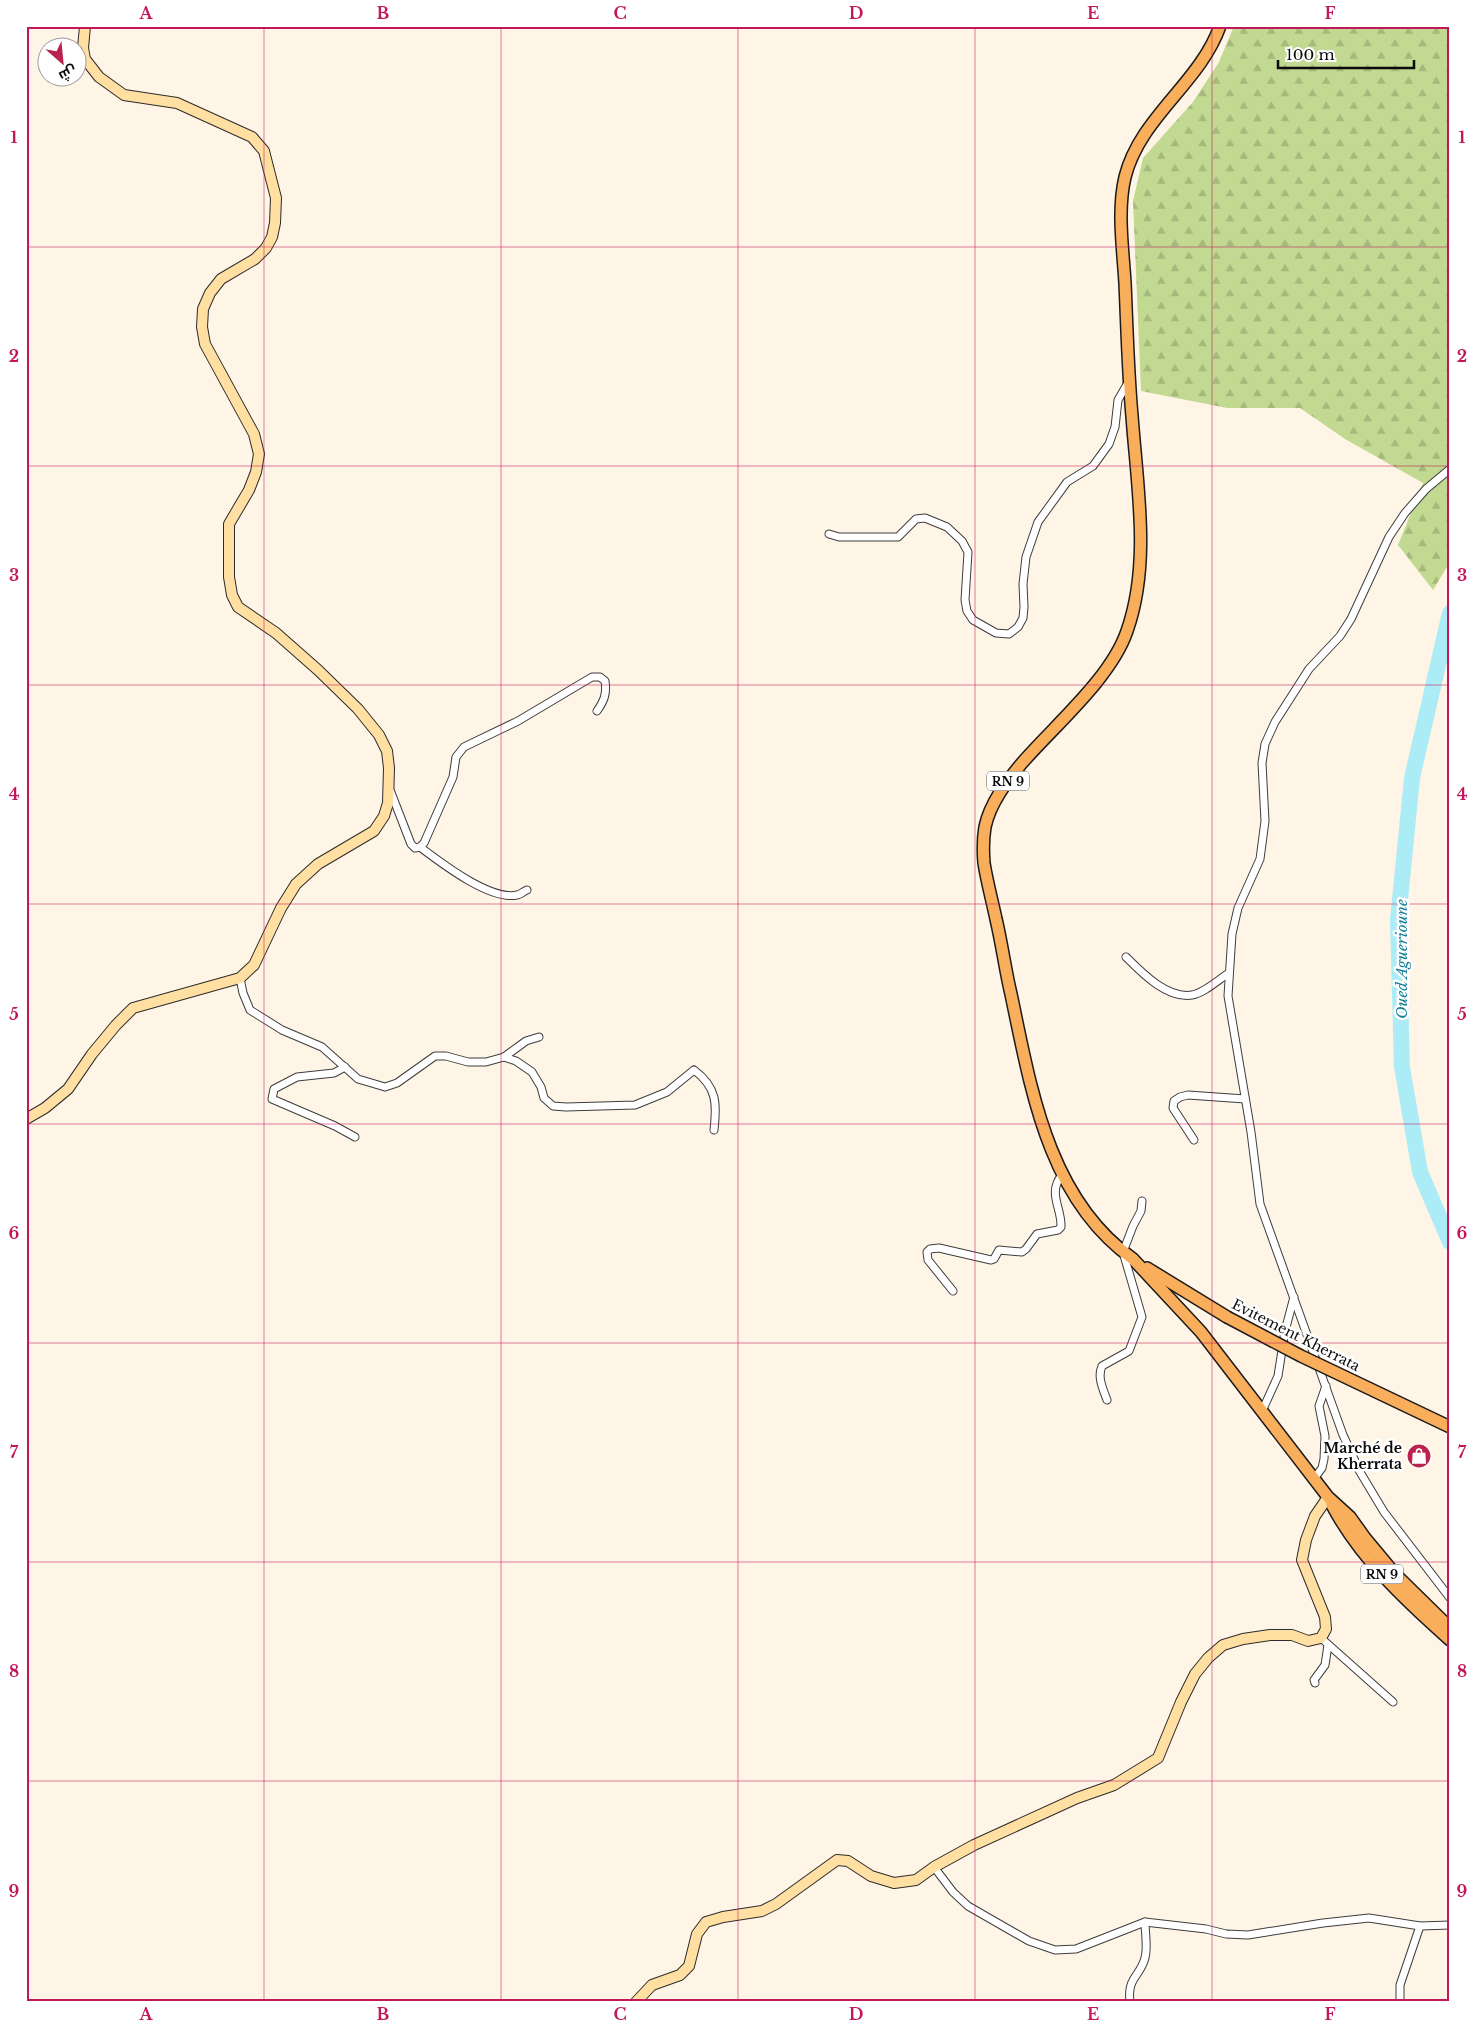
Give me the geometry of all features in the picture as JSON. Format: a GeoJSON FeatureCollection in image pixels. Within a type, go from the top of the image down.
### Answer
{"type":"FeatureCollection","features":[{"type":"Feature","properties":{"kind":"main road","name":"RN 9"},"geometry":{"type":"LineString","coordinates":[[1220,26],[1213,45],[1197,70],[1162,111],[1143,137],[1126,176],[1122,224],[1129,380],[1140,514],[1139,574],[1132,616],[1119,650],[1106,669],[1039,743],[1006,784],[990,812],[985,825],[984,839],[986,877],[1039,1118],[1049,1147],[1062,1175],[1093,1221],[1201,1332],[1262,1409],[1313,1480],[1350,1517],[1395,1574],[1450,1628]]}},
{"type":"Feature","properties":{"kind":"main road","name":"Evitement Kherrata"},"geometry":{"type":"LineString","coordinates":[[1133,1260],[1228,1317],[1301,1356],[1450,1427]]}},
{"type":"Feature","properties":{"kind":"main road","name":"RN 9"},"geometry":{"type":"LineString","coordinates":[[1328,1497],[1342,1523],[1372,1562],[1409,1602],[1450,1640]]}},
{"type":"Feature","properties":{"kind":"street"},"geometry":{"type":"LineString","coordinates":[[26,1119],[46,1108],[68,1089],[116,1024],[133,1008],[240,978],[254,965],[281,908],[296,884],[318,864],[374,830],[384,816],[388,803],[389,788],[390,768],[387,751],[379,735],[358,710],[318,670],[276,633],[238,607],[232,595],[229,577],[229,524],[249,490],[256,472],[259,454],[254,434],[205,344],[202,327],[203,309],[210,293],[221,279],[255,259],[266,248],[272,237],[275,223],[276,198],[264,151],[252,137],[177,103],[124,96],[100,78],[85,59],[83,48],[85,26]]}},
{"type":"Feature","properties":{"kind":"street"},"geometry":{"type":"LineString","coordinates":[[829,534],[839,537],[898,537],[916,519],[926,518],[947,528],[962,541],[968,552],[964,600],[967,611],[973,620],[996,633],[1009,634],[1018,627],[1023,618],[1023,584],[1026,557],[1038,522],[1067,482],[1093,466],[1109,444],[1115,427],[1118,400],[1129,380]]}},
{"type":"Feature","properties":{"kind":"street"},"geometry":{"type":"LineString","coordinates":[[1450,469],[1426,489],[1389,537],[1351,619],[1340,636],[1309,669],[1293,692],[1265,744],[1262,763],[1265,821],[1260,859],[1238,908],[1232,934],[1228,996],[1260,1204],[1343,1435],[1360,1472],[1384,1512],[1450,1598]]}},
{"type":"Feature","properties":{"kind":"street"},"geometry":{"type":"LineString","coordinates":[[420,847],[424,843],[453,777],[456,757],[464,747],[518,721],[592,677],[600,677],[605,681],[607,690],[604,701],[597,711]]}},
{"type":"Feature","properties":{"kind":"street"},"geometry":{"type":"LineString","coordinates":[[389,788],[411,844],[415,848],[420,847],[465,880],[479,886],[507,895],[517,896],[527,890]]}},
{"type":"Feature","properties":{"kind":"street"},"geometry":{"type":"LineString","coordinates":[[1126,957],[1162,986],[1177,995],[1193,995],[1229,974]]}},
{"type":"Feature","properties":{"kind":"street"},"geometry":{"type":"LineString","coordinates":[[240,978],[243,993],[250,1010],[282,1030],[322,1046],[358,1079],[385,1087],[397,1083],[435,1056],[446,1056],[468,1062],[486,1062],[504,1057],[526,1041],[540,1037]]}},
{"type":"Feature","properties":{"kind":"street"},"geometry":{"type":"LineString","coordinates":[[504,1057],[516,1061],[532,1072],[541,1087],[544,1098],[553,1106],[566,1108],[635,1105],[667,1092],[683,1077],[694,1070],[704,1077],[712,1091],[716,1108],[714,1130]]}},
{"type":"Feature","properties":{"kind":"street"},"geometry":{"type":"LineString","coordinates":[[345,1067],[334,1073],[298,1078],[274,1089],[272,1098],[355,1137]]}},
{"type":"Feature","properties":{"kind":"street"},"geometry":{"type":"LineString","coordinates":[[1194,1140],[1173,1108],[1174,1101],[1188,1094],[1245,1099]]}},
{"type":"Feature","properties":{"kind":"street"},"geometry":{"type":"LineString","coordinates":[[953,1291],[928,1260],[927,1252],[939,1248],[991,1260],[994,1259],[999,1250],[1022,1252],[1037,1234],[1058,1230],[1061,1227],[1055,1189],[1056,1182],[1062,1175]]}},
{"type":"Feature","properties":{"kind":"street"},"geometry":{"type":"LineString","coordinates":[[1106,1400],[1099,1375],[1100,1370],[1102,1366],[1128,1351],[1142,1317],[1123,1252],[1141,1211],[1142,1201]]}},
{"type":"Feature","properties":{"kind":"street"},"geometry":{"type":"LineString","coordinates":[[1262,1409],[1278,1376],[1285,1331],[1294,1296]]}},
{"type":"Feature","properties":{"kind":"street"},"geometry":{"type":"LineString","coordinates":[[1313,1480],[1322,1468],[1324,1459],[1325,1436],[1320,1406],[1326,1386]]}},
{"type":"Feature","properties":{"kind":"street"},"geometry":{"type":"LineString","coordinates":[[1315,1683],[1314,1680],[1325,1665],[1325,1617],[1302,1560],[1306,1540],[1316,1516],[1328,1497]]}},
{"type":"Feature","properties":{"kind":"street"},"geometry":{"type":"LineString","coordinates":[[636,2002],[652,1985],[680,1976],[689,1966],[697,1934],[706,1922],[722,1917],[762,1912],[784,1899],[837,1860],[848,1861],[871,1876],[894,1884],[916,1880],[934,1867],[974,1845],[1069,1802],[1114,1785],[1158,1758],[1181,1702],[1196,1674],[1208,1658],[1223,1645],[1243,1639],[1270,1635],[1292,1635],[1308,1641],[1324,1642],[1393,1702]]}},
{"type":"Feature","properties":{"kind":"street"},"geometry":{"type":"LineString","coordinates":[[934,1867],[953,1892],[968,1906],[1029,1941],[1055,1950],[1076,1949],[1144,1922],[1206,1929],[1226,1934],[1248,1935],[1323,1922],[1369,1918],[1420,1926],[1450,1925]]}},
{"type":"Feature","properties":{"kind":"street"},"geometry":{"type":"LineString","coordinates":[[1130,2002],[1131,1981],[1140,1969],[1146,1956],[1144,1922]]}},
{"type":"Feature","properties":{"kind":"street"},"geometry":{"type":"LineString","coordinates":[[1400,2002],[1400,1985],[1420,1926]]}},
{"type":"Feature","properties":{"kind":"green space"},"geometry":{"type":"Polygon","coordinates":[[[1234,26],[1450,26],[1450,562],[1433,590],[1398,545],[1423,483],[1345,439],[1300,408],[1227,408],[1141,391],[1133,201],[1143,158],[1193,102],[1219,62],[1234,26]]]}},
{"type":"Feature","properties":{"kind":"waterway","name":"Oued Aguerioune"},"geometry":{"type":"LineString","coordinates":[[1450,613],[1412,778],[1398,920],[1402,1067],[1420,1172],[1450,1242]]}},
{"type":"Feature","properties":{"kind":"place","name":"Marché de Kherrata"},"geometry":{"type":"Point","coordinates":[1419,1456]}}]}
